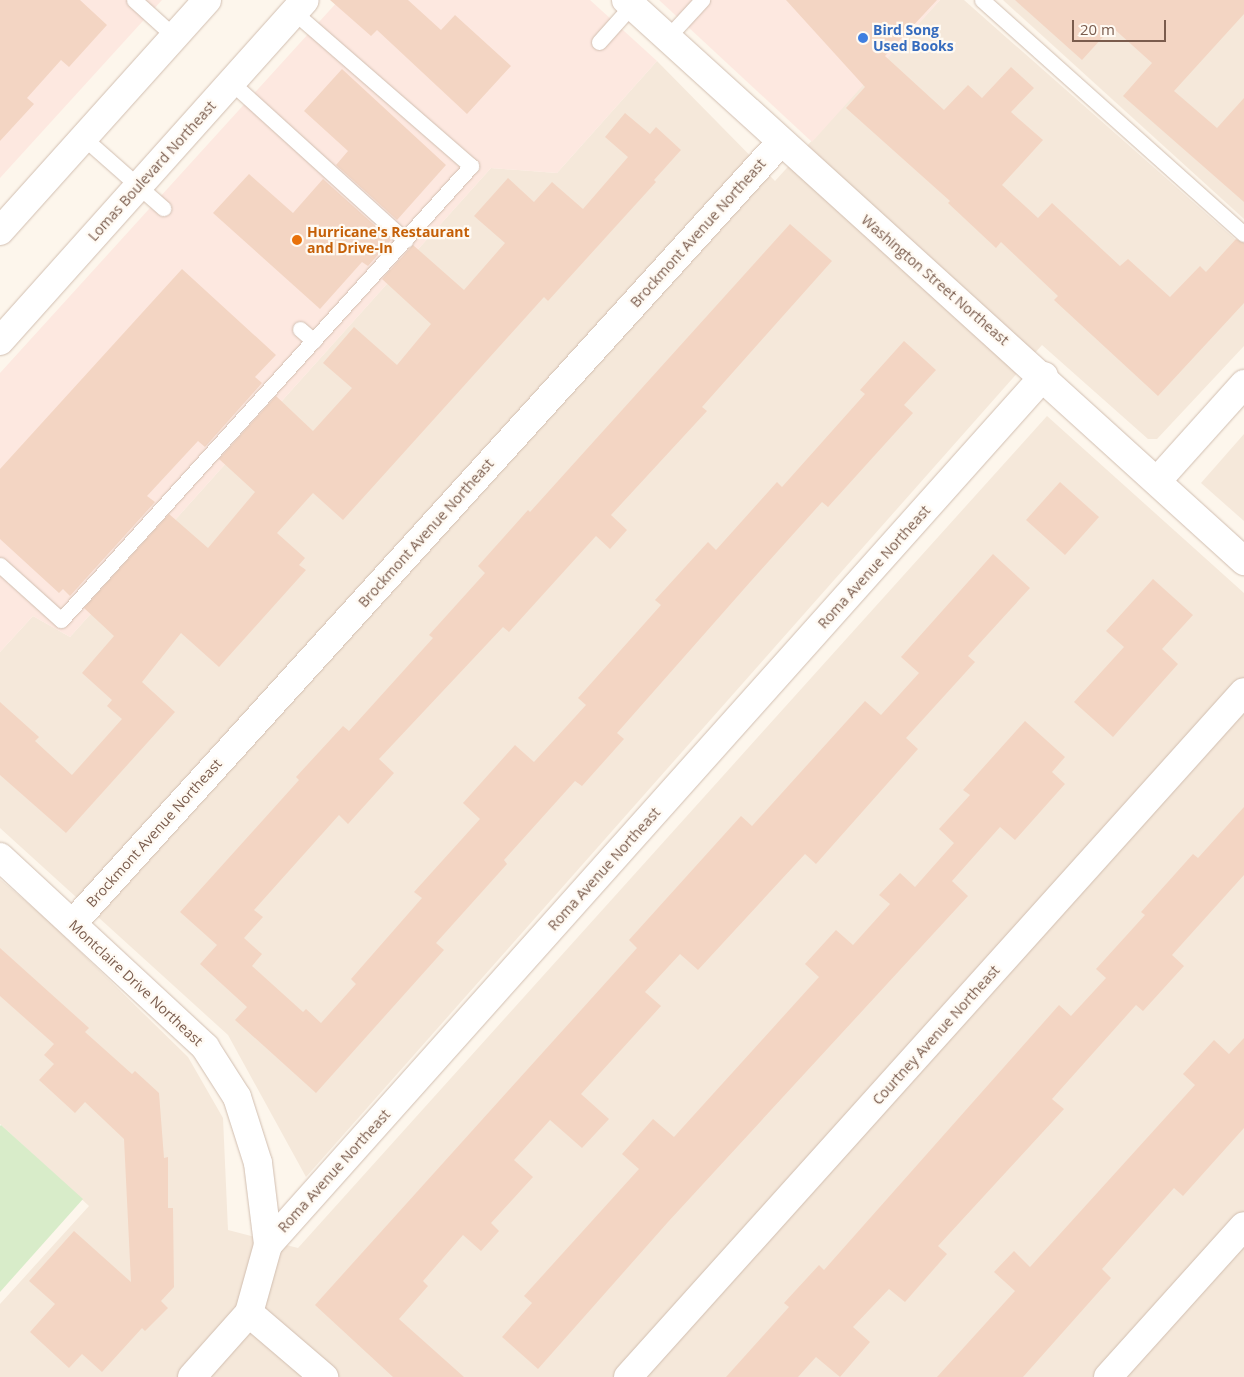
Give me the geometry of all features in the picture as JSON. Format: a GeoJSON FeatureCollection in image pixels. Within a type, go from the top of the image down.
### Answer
{"type":"FeatureCollection","features":[{"type":"Feature","properties":{"kind":"street"},"geometry":{"type":"LineString","coordinates":[[2,225],[84,138],[208,0]]}},
{"type":"Feature","properties":{"kind":"street","name":"Washington Street Northeast"},"geometry":{"type":"LineString","coordinates":[[629,3],[780,143],[1044,376],[1244,561]]}},
{"type":"Feature","properties":{"kind":"street","name":"Lomas Boulevard Northeast"},"geometry":{"type":"LineString","coordinates":[[0,341],[300,6]]}},
{"type":"Feature","properties":{"kind":"street","name":"Brockmont Avenue Northeast"},"geometry":{"type":"LineString","coordinates":[[73,922],[780,143]]}},
{"type":"Feature","properties":{"kind":"street","name":"Roma Avenue Northeast"},"geometry":{"type":"LineString","coordinates":[[192,1377],[250,1313],[268,1245],[1044,376]]}},
{"type":"Feature","properties":{"kind":"street"},"geometry":{"type":"LineString","coordinates":[[1158,480],[1244,384]]}},
{"type":"Feature","properties":{"kind":"street","name":"Courtney Avenue Northeast"},"geometry":{"type":"LineString","coordinates":[[628,1377],[1244,692]]}},
{"type":"Feature","properties":{"kind":"street","name":"Montclaire Drive Northeast"},"geometry":{"type":"LineString","coordinates":[[0,857],[73,922],[205,1047],[237,1098],[258,1163],[268,1245]]}},
{"type":"Feature","properties":{"kind":"street"},"geometry":{"type":"LineString","coordinates":[[1108,1377],[1244,1226]]}},
{"type":"Feature","properties":{"kind":"street"},"geometry":{"type":"LineString","coordinates":[[250,1313],[324,1377]]}},
{"type":"Feature","properties":{"kind":"lane"},"geometry":{"type":"LineString","coordinates":[[134,0],[174,37]]}},
{"type":"Feature","properties":{"kind":"lane"},"geometry":{"type":"LineString","coordinates":[[667,38],[702,0]]}},
{"type":"Feature","properties":{"kind":"lane"},"geometry":{"type":"LineString","coordinates":[[982,0],[1244,234]]}},
{"type":"Feature","properties":{"kind":"lane"},"geometry":{"type":"LineString","coordinates":[[599,42],[629,3]]}},
{"type":"Feature","properties":{"kind":"lane"},"geometry":{"type":"LineString","coordinates":[[0,565],[61,620],[471,166],[300,6]]}},
{"type":"Feature","properties":{"kind":"lane"},"geometry":{"type":"LineString","coordinates":[[232,83],[404,240]]}},
{"type":"Feature","properties":{"kind":"lane"},"geometry":{"type":"LineString","coordinates":[[84,138],[163,208]]}},
{"type":"Feature","properties":{"kind":"lane"},"geometry":{"type":"LineString","coordinates":[[300,329],[314,341]]}},
{"type":"Feature","properties":{"kind":"shaded area"},"geometry":{"type":"Polygon","coordinates":[[[0,0],[162,0],[0,178],[0,0]]]}},
{"type":"Feature","properties":{"kind":"shaded area"},"geometry":{"type":"Polygon","coordinates":[[[339,0],[590,0],[657,61],[557,173],[491,168],[70,637],[33,616],[0,652],[0,373],[339,0]]]}},
{"type":"Feature","properties":{"kind":"shaded area"},"geometry":{"type":"Polygon","coordinates":[[[659,0],[940,0],[812,142],[659,0]]]}},
{"type":"Feature","properties":{"kind":"shaded area"},"geometry":{"type":"Polygon","coordinates":[[[940,0],[964,0],[1244,247],[1244,346],[1157,439],[1148,439],[1042,345],[306,1177],[228,1035],[0,828],[0,652],[33,616],[70,637],[491,168],[557,173],[657,61],[775,181],[940,0]]]}},
{"type":"Feature","properties":{"kind":"shaded area"},"geometry":{"type":"Polygon","coordinates":[[[1003,0],[1244,0],[1244,219],[1003,0]]]}},
{"type":"Feature","properties":{"kind":"shaded area"},"geometry":{"type":"Polygon","coordinates":[[[1047,416],[1244,593],[1244,1377],[0,1377],[0,1304],[89,1206],[0,1124],[0,879],[52,924],[188,1057],[223,1118],[228,1230],[298,1248],[1047,416]]]}},
{"type":"Feature","properties":{"kind":"shaded area"},"geometry":{"type":"Polygon","coordinates":[[[1244,434],[1244,521],[1201,483],[1244,434]]]}},
{"type":"Feature","properties":{"kind":"green space"},"geometry":{"type":"Polygon","coordinates":[[[0,1126],[83,1199],[0,1292],[0,1126]]]}},
{"type":"Feature","properties":{"kind":"building"},"geometry":{"type":"Polygon","coordinates":[[[0,0],[80,0],[107,25],[69,67],[61,60],[27,98],[34,104],[0,141],[0,0]]]}},
{"type":"Feature","properties":{"kind":"building"},"geometry":{"type":"Polygon","coordinates":[[[330,0],[408,0],[441,30],[455,15],[511,66],[467,114],[377,30],[371,36],[330,0]]]}},
{"type":"Feature","properties":{"kind":"building"},"geometry":{"type":"Polygon","coordinates":[[[786,0],[937,0],[885,56],[944,110],[968,85],[982,98],[1011,67],[1034,88],[1011,112],[1043,140],[1002,185],[1038,218],[1052,203],[1120,266],[1128,259],[1170,297],[1200,266],[1206,272],[1236,239],[1244,243],[1244,303],[1158,396],[1054,300],[1058,296],[1001,242],[996,248],[948,203],[950,201],[846,108],[865,87],[786,0]]]}},
{"type":"Feature","properties":{"kind":"building"},"geometry":{"type":"Polygon","coordinates":[[[1015,0],[1244,0],[1244,14],[1174,91],[1217,128],[1244,98],[1244,202],[1123,96],[1152,63],[1112,27],[1082,60],[1015,0]]]}},
{"type":"Feature","properties":{"kind":"building"},"geometry":{"type":"Polygon","coordinates":[[[342,69],[446,165],[397,220],[336,165],[348,151],[304,111],[342,69]]]}},
{"type":"Feature","properties":{"kind":"building"},"geometry":{"type":"Polygon","coordinates":[[[625,113],[650,134],[656,127],[681,150],[654,180],[656,182],[548,301],[544,297],[343,520],[313,493],[277,533],[305,558],[299,565],[306,570],[219,667],[181,633],[142,682],[175,712],[66,833],[0,775],[0,702],[39,737],[35,741],[72,775],[122,719],[107,706],[112,700],[82,673],[114,636],[84,608],[169,514],[208,548],[255,492],[219,459],[276,396],[313,431],[352,388],[323,363],[354,327],[397,365],[431,324],[382,279],[413,245],[464,290],[505,243],[474,216],[508,178],[534,202],[552,182],[583,209],[628,157],[605,137],[625,113]]]}},
{"type":"Feature","properties":{"kind":"building"},"geometry":{"type":"Polygon","coordinates":[[[249,174],[293,213],[323,179],[391,240],[368,266],[362,262],[320,309],[213,213],[249,174]]]}},
{"type":"Feature","properties":{"kind":"building"},"geometry":{"type":"Polygon","coordinates":[[[790,224],[832,261],[702,407],[707,411],[611,515],[627,530],[610,549],[596,536],[509,632],[503,627],[379,759],[394,773],[348,824],[339,815],[254,910],[263,917],[244,938],[262,954],[252,966],[303,1012],[306,1009],[321,1023],[356,984],[351,979],[422,898],[414,892],[480,819],[463,803],[515,745],[534,762],[586,705],[578,698],[661,605],[655,600],[708,542],[716,550],[777,482],[782,487],[865,394],[860,390],[904,341],[936,370],[904,405],[913,413],[828,507],[822,502],[751,581],[617,733],[624,739],[582,786],[575,781],[504,860],[507,864],[436,943],[444,950],[316,1093],[235,1020],[247,1007],[200,964],[217,945],[180,912],[299,780],[296,777],[343,726],[349,731],[433,638],[429,635],[485,573],[478,566],[528,510],[530,512],[790,224]]]}},
{"type":"Feature","properties":{"kind":"building"},"geometry":{"type":"Polygon","coordinates":[[[182,269],[276,355],[255,377],[262,383],[205,447],[198,441],[147,496],[155,502],[70,596],[63,589],[59,593],[0,539],[0,469],[182,269]]]}},
{"type":"Feature","properties":{"kind":"building"},"geometry":{"type":"Polygon","coordinates":[[[1060,482],[1099,517],[1065,555],[1026,520],[1060,482]]]}},
{"type":"Feature","properties":{"kind":"building"},"geometry":{"type":"Polygon","coordinates":[[[993,554],[1030,588],[968,656],[975,662],[906,738],[918,749],[816,864],[805,854],[698,970],[680,954],[645,992],[661,1006],[581,1094],[609,1119],[582,1148],[550,1120],[514,1160],[533,1177],[491,1223],[499,1231],[481,1251],[463,1235],[423,1281],[428,1286],[399,1319],[464,1377],[393,1377],[315,1305],[637,948],[629,940],[741,816],[752,826],[865,701],[881,715],[919,673],[901,657],[993,554]]]}},
{"type":"Feature","properties":{"kind":"building"},"geometry":{"type":"Polygon","coordinates":[[[1153,579],[1193,615],[1162,649],[1178,664],[1113,737],[1074,702],[1124,647],[1106,631],[1153,579]]]}},
{"type":"Feature","properties":{"kind":"building"},"geometry":{"type":"Polygon","coordinates":[[[1025,721],[1065,757],[1052,772],[1065,784],[1015,840],[1000,827],[952,881],[968,896],[668,1222],[538,1369],[502,1337],[532,1303],[524,1296],[639,1169],[622,1154],[653,1119],[674,1137],[819,977],[805,964],[836,930],[853,945],[890,904],[879,895],[900,873],[915,887],[954,843],[939,829],[970,795],[963,790],[1025,721]]]}},
{"type":"Feature","properties":{"kind":"building"},"geometry":{"type":"Polygon","coordinates":[[[1244,807],[1244,875],[1172,955],[1184,966],[1143,1011],[1136,1005],[1052,1099],[1064,1109],[938,1246],[947,1254],[905,1302],[889,1289],[853,1327],[870,1342],[840,1377],[816,1357],[798,1377],[726,1377],[789,1307],[784,1303],[819,1265],[824,1270],[1059,1005],[1071,1016],[1106,978],[1096,969],[1145,915],[1141,912],[1193,854],[1198,858],[1244,807]]]}},
{"type":"Feature","properties":{"kind":"building"},"geometry":{"type":"Polygon","coordinates":[[[0,948],[89,1028],[85,1032],[132,1074],[135,1071],[159,1093],[164,1158],[168,1157],[168,1208],[173,1208],[174,1287],[161,1301],[168,1308],[145,1331],[142,1328],[102,1372],[82,1354],[69,1368],[30,1332],[55,1304],[29,1281],[74,1231],[131,1282],[124,1139],[85,1102],[75,1113],[39,1080],[54,1064],[44,1055],[54,1044],[0,996],[0,948]]]}},
{"type":"Feature","properties":{"kind":"building"},"geometry":{"type":"Polygon","coordinates":[[[1244,1038],[1244,1128],[1183,1196],[1174,1188],[1102,1269],[1111,1278],[1023,1377],[937,1377],[1015,1291],[994,1272],[1014,1251],[1030,1267],[1195,1085],[1183,1074],[1214,1040],[1229,1054],[1244,1038]]]}},
{"type":"Feature","properties":{"kind":"place","name":"Bird Song Used Books"},"geometry":{"type":"Point","coordinates":[863,38]}},
{"type":"Feature","properties":{"kind":"place","name":"Hurricane's Restaurant and Drive-In"},"geometry":{"type":"Point","coordinates":[297,240]}}]}
